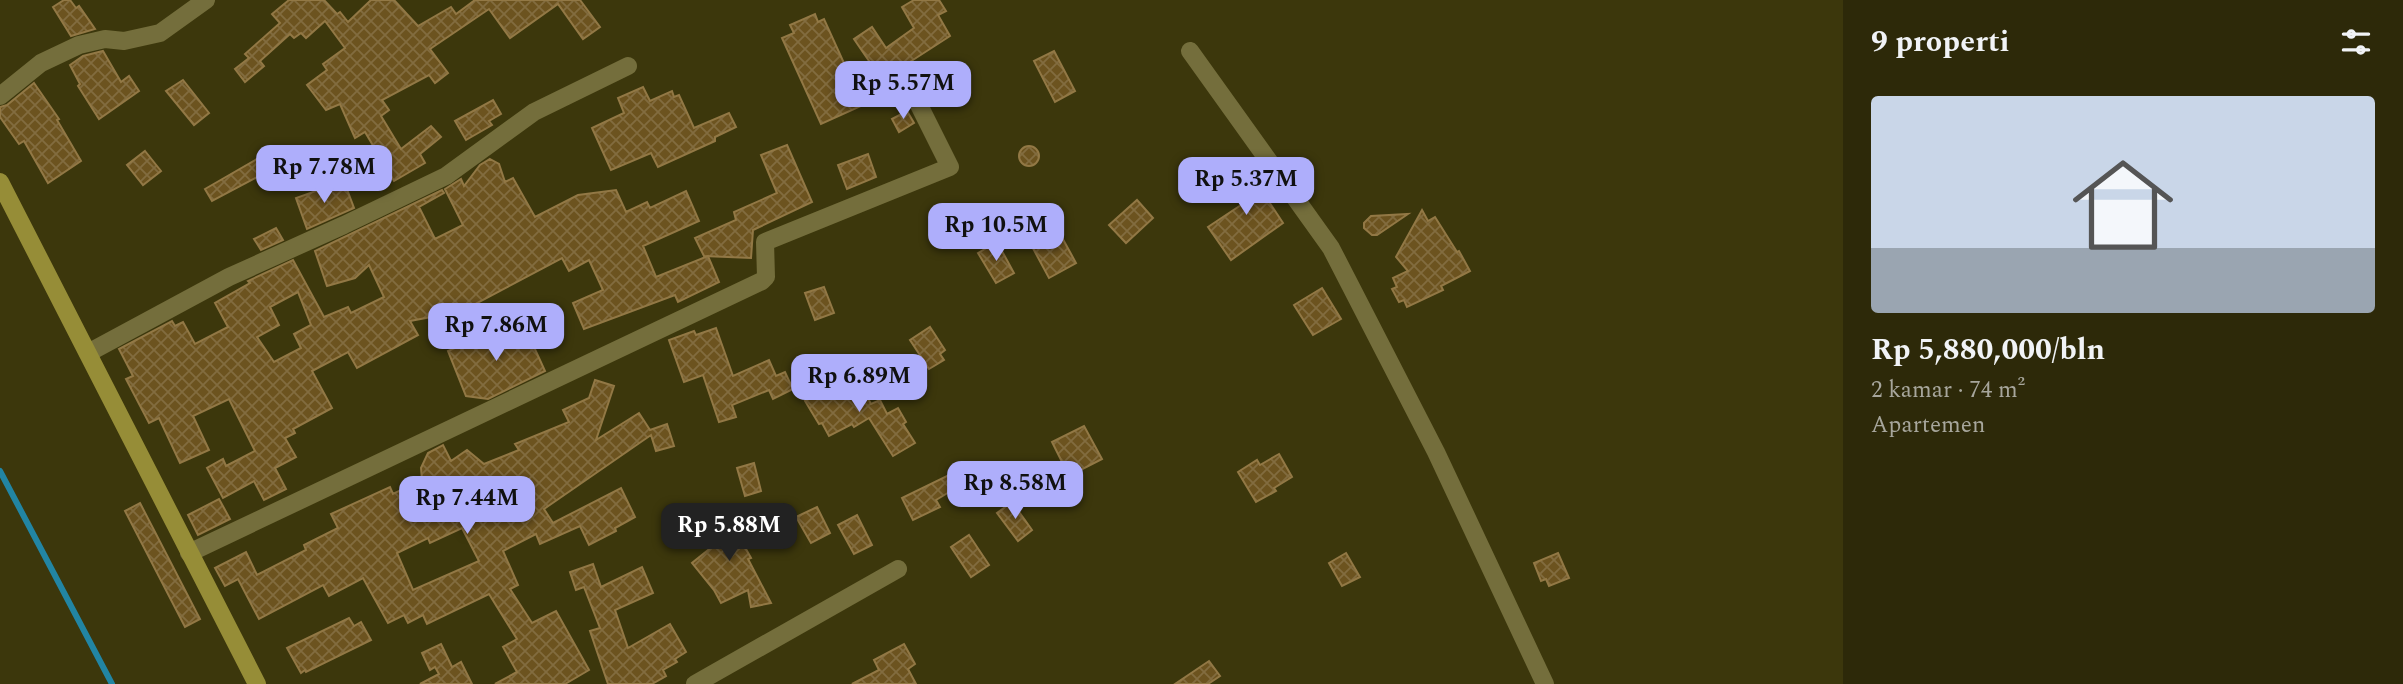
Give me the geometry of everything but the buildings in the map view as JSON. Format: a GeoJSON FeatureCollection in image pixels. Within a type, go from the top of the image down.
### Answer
{"type":"FeatureCollection","features":[{"type":"Feature","properties":{"kind":"main road"},"geometry":{"type":"LineString","coordinates":[[0,182],[257,684]]}},
{"type":"Feature","properties":{"kind":"street"},"geometry":{"type":"LineString","coordinates":[[0,96],[41,63],[79,45],[106,39],[124,41],[160,33],[206,0]]}},
{"type":"Feature","properties":{"kind":"street"},"geometry":{"type":"LineString","coordinates":[[1190,51],[1331,248],[1436,452],[1545,684]]}},
{"type":"Feature","properties":{"kind":"street"},"geometry":{"type":"LineString","coordinates":[[88,353],[229,276],[446,176],[534,111],[628,66]]}},
{"type":"Feature","properties":{"kind":"street"},"geometry":{"type":"LineString","coordinates":[[189,553],[762,281],[766,276],[765,242],[950,167],[906,79]]}},
{"type":"Feature","properties":{"kind":"street"},"geometry":{"type":"LineString","coordinates":[[695,684],[898,569]]}},
{"type":"Feature","properties":{"kind":"waterway"},"geometry":{"type":"LineString","coordinates":[[0,471],[112,684]]}}]}
